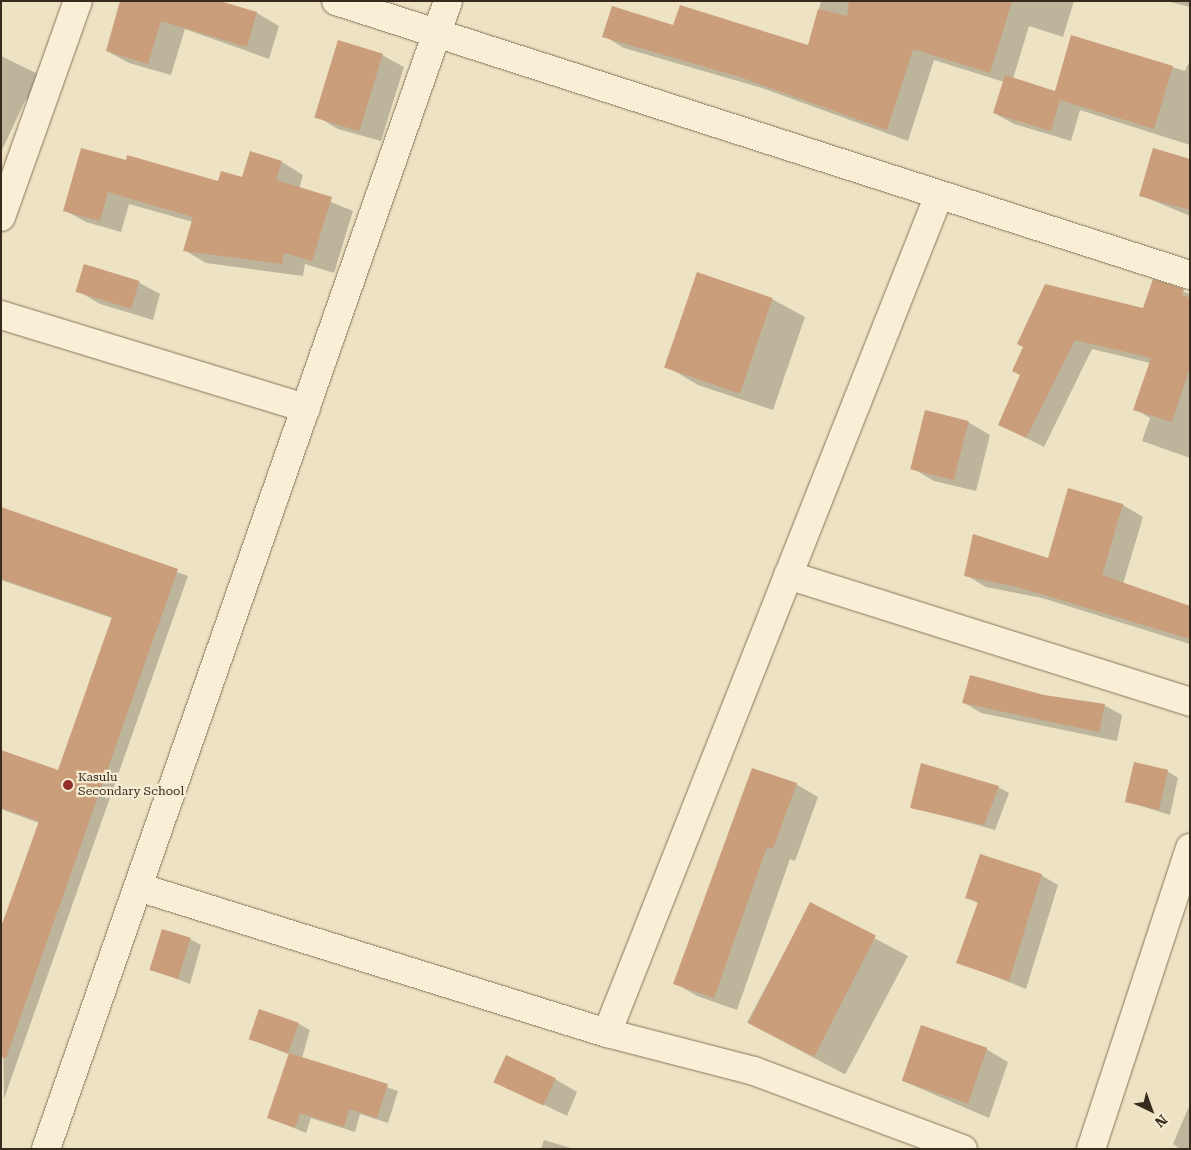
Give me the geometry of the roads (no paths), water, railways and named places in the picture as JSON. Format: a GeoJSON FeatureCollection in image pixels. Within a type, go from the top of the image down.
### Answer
{"type":"FeatureCollection","features":[{"type":"Feature","properties":{"kind":"street"},"geometry":{"type":"LineString","coordinates":[[1,217],[78,1]]}},
{"type":"Feature","properties":{"kind":"street"},"geometry":{"type":"LineString","coordinates":[[336,1],[1190,275]]}},
{"type":"Feature","properties":{"kind":"street"},"geometry":{"type":"LineString","coordinates":[[46,1149],[448,1]]}},
{"type":"Feature","properties":{"kind":"street"},"geometry":{"type":"LineString","coordinates":[[607,1033],[939,195]]}},
{"type":"Feature","properties":{"kind":"street"},"geometry":{"type":"LineString","coordinates":[[1,314],[306,408]]}},
{"type":"Feature","properties":{"kind":"street"},"geometry":{"type":"LineString","coordinates":[[788,575],[1190,702]]}},
{"type":"Feature","properties":{"kind":"street"},"geometry":{"type":"LineString","coordinates":[[1091,1149],[1190,848]]}},
{"type":"Feature","properties":{"kind":"street"},"geometry":{"type":"LineString","coordinates":[[138,887],[607,1033],[754,1070],[962,1149]]}},
{"type":"Feature","properties":{"kind":"place","name":"Kasulu Secondary School"},"geometry":{"type":"Point","coordinates":[68,785]}}]}
